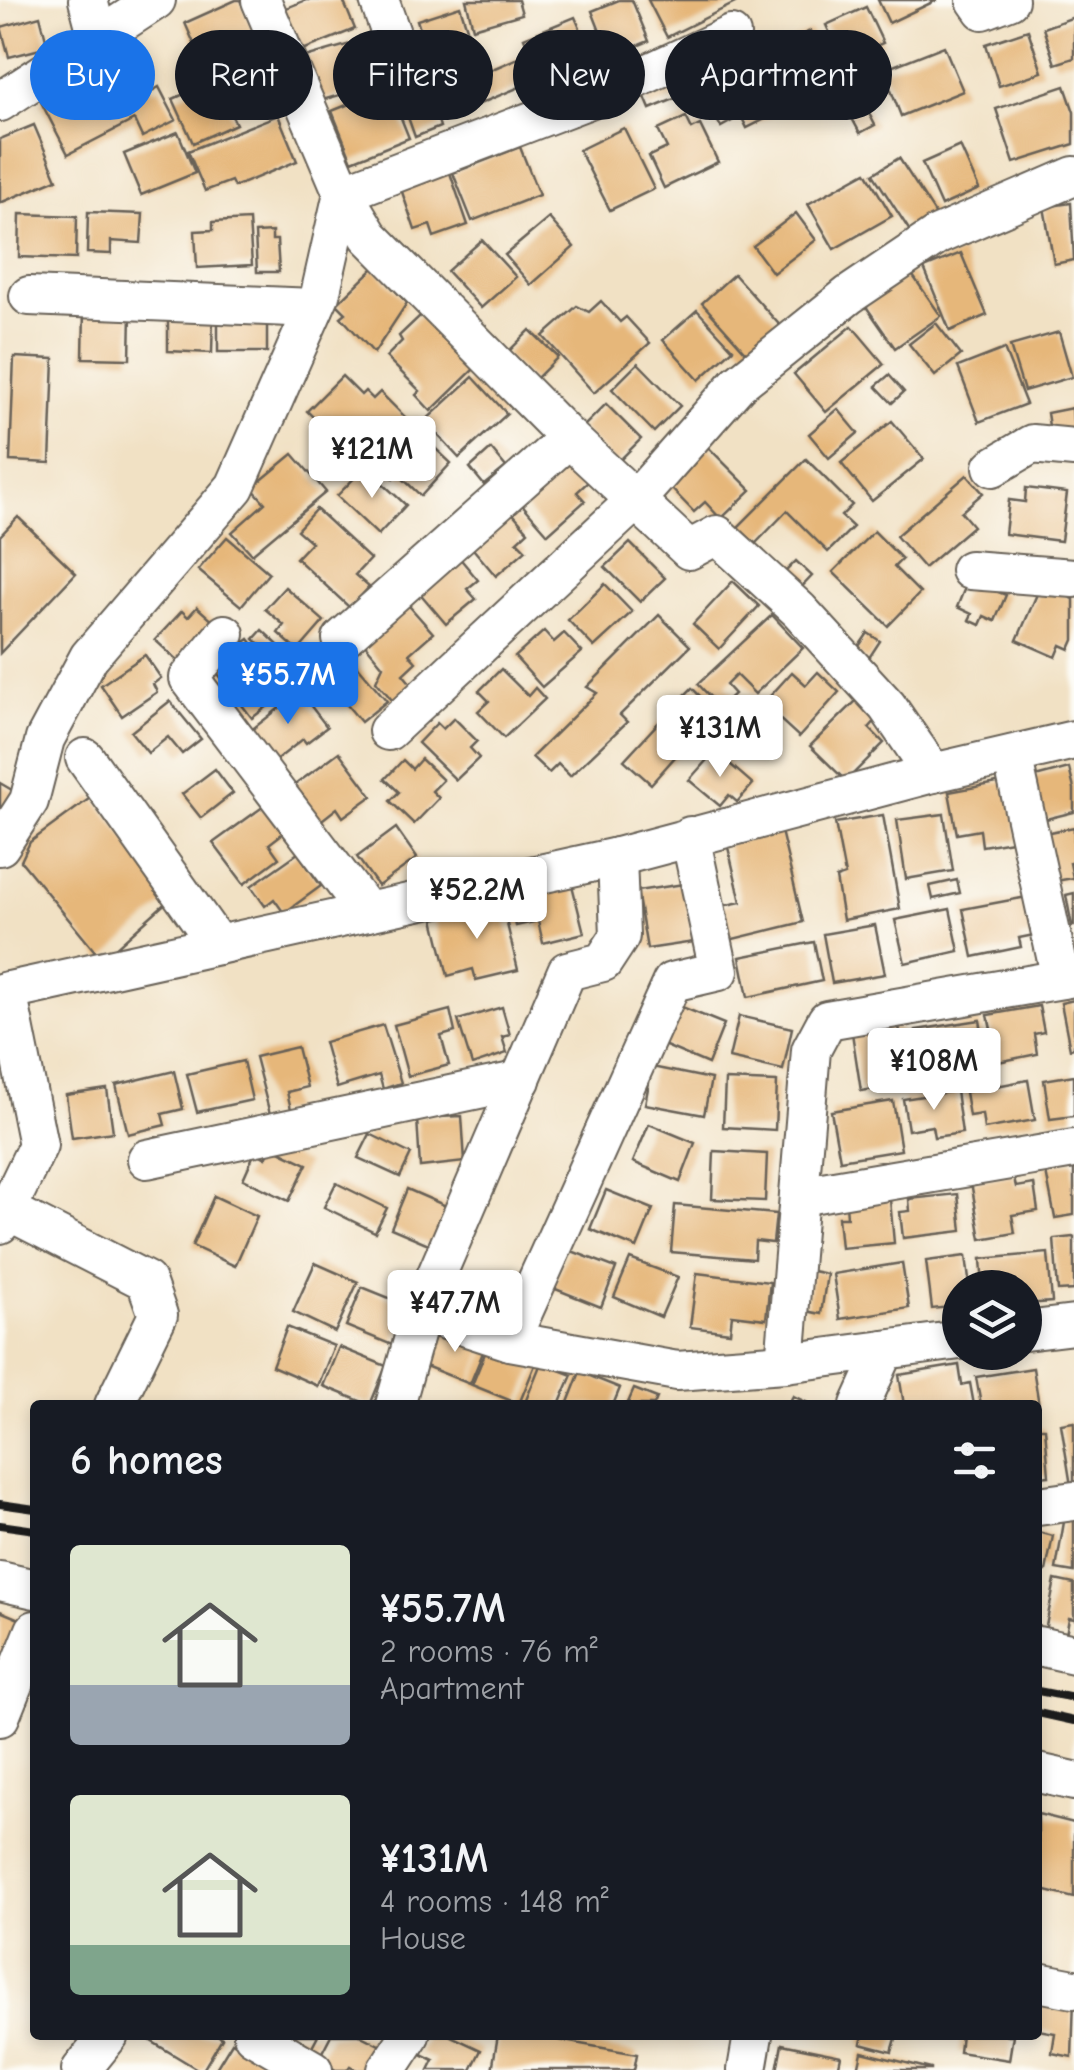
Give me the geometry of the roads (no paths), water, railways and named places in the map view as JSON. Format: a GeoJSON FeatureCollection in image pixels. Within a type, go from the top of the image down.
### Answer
{"type":"FeatureCollection","features":[{"type":"Feature","properties":{"kind":"street"},"geometry":{"type":"LineString","coordinates":[[88,0],[96,30]]}},
{"type":"Feature","properties":{"kind":"street"},"geometry":{"type":"LineString","coordinates":[[110,30],[156,0]]}},
{"type":"Feature","properties":{"kind":"street"},"geometry":{"type":"LineString","coordinates":[[261,0],[343,192],[369,236],[634,502],[689,550],[717,535],[799,610],[887,706],[933,773]]}},
{"type":"Feature","properties":{"kind":"street"},"geometry":{"type":"LineString","coordinates":[[379,0],[390,30]]}},
{"type":"Feature","properties":{"kind":"street"},"geometry":{"type":"LineString","coordinates":[[976,0],[983,10],[1008,0]]}},
{"type":"Feature","properties":{"kind":"street"},"geometry":{"type":"LineString","coordinates":[[343,192],[608,92],[665,65]]}},
{"type":"Feature","properties":{"kind":"street"},"geometry":{"type":"LineString","coordinates":[[0,102],[30,82]]}},
{"type":"Feature","properties":{"kind":"street"},"geometry":{"type":"LineString","coordinates":[[388,731],[634,502],[738,384],[849,296],[938,235],[1074,176]]}},
{"type":"Feature","properties":{"kind":"street"},"geometry":{"type":"LineString","coordinates":[[0,846],[29,801],[45,739],[89,657],[235,487],[314,308],[343,192]]}},
{"type":"Feature","properties":{"kind":"street"},"geometry":{"type":"LineString","coordinates":[[30,296],[314,308]]}},
{"type":"Feature","properties":{"kind":"street"},"geometry":{"type":"LineString","coordinates":[[342,638],[569,438]]}},
{"type":"Feature","properties":{"kind":"street"},"geometry":{"type":"LineString","coordinates":[[993,467],[1032,444],[1074,448]]}},
{"type":"Feature","properties":{"kind":"street"},"geometry":{"type":"LineString","coordinates":[[970,570],[1074,578]]}},
{"type":"Feature","properties":{"kind":"street"},"geometry":{"type":"LineString","coordinates":[[224,634],[189,678],[368,912]]}},
{"type":"Feature","properties":{"kind":"street"},"geometry":{"type":"LineString","coordinates":[[116,1400],[158,1315],[146,1281],[4,1217],[38,1145],[4,992],[617,857],[933,773],[1074,740]]}},
{"type":"Feature","properties":{"kind":"street"},"geometry":{"type":"LineString","coordinates":[[785,1363],[812,1050],[827,1020],[1067,978],[1012,755]]}},
{"type":"Feature","properties":{"kind":"street"},"geometry":{"type":"LineString","coordinates":[[85,758],[218,945]]}},
{"type":"Feature","properties":{"kind":"street"},"geometry":{"type":"LineString","coordinates":[[510,1341],[672,982],[719,971],[690,836]]}},
{"type":"Feature","properties":{"kind":"street"},"geometry":{"type":"LineString","coordinates":[[396,1400],[421,1312],[567,971],[603,962],[620,936],[617,857]]}},
{"type":"Feature","properties":{"kind":"street"},"geometry":{"type":"LineString","coordinates":[[146,1159],[520,1080]]}},
{"type":"Feature","properties":{"kind":"street"},"geometry":{"type":"LineString","coordinates":[[799,1196],[1074,1148]]}},
{"type":"Feature","properties":{"kind":"street"},"geometry":{"type":"LineString","coordinates":[[421,1312],[510,1341],[678,1370],[785,1363],[942,1342]]}},
{"type":"Feature","properties":{"kind":"street"},"geometry":{"type":"LineString","coordinates":[[1042,1330],[1074,1325]]}},
{"type":"Feature","properties":{"kind":"street"},"geometry":{"type":"LineString","coordinates":[[862,1400],[885,1350]]}},
{"type":"Feature","properties":{"kind":"street"},"geometry":{"type":"LineString","coordinates":[[1042,1505],[1074,1501]]}},
{"type":"Feature","properties":{"kind":"street"},"geometry":{"type":"LineString","coordinates":[[0,1581],[30,1587]]}},
{"type":"Feature","properties":{"kind":"street"},"geometry":{"type":"LineString","coordinates":[[0,1717],[30,1642]]}},
{"type":"Feature","properties":{"kind":"street"},"geometry":{"type":"LineString","coordinates":[[1042,1647],[1074,1654]]}},
{"type":"Feature","properties":{"kind":"street"},"geometry":{"type":"LineString","coordinates":[[1042,1774],[1074,1781]]}},
{"type":"Feature","properties":{"kind":"street"},"geometry":{"type":"LineString","coordinates":[[1042,1983],[1074,1989]]}},
{"type":"Feature","properties":{"kind":"street"},"geometry":{"type":"LineString","coordinates":[[81,2070],[105,2040]]}},
{"type":"Feature","properties":{"kind":"street"},"geometry":{"type":"LineString","coordinates":[[262,2040],[313,2070]]}},
{"type":"Feature","properties":{"kind":"street"},"geometry":{"type":"LineString","coordinates":[[387,2070],[407,2040]]}},
{"type":"Feature","properties":{"kind":"street"},"geometry":{"type":"LineString","coordinates":[[747,2070],[752,2040]]}},
{"type":"Feature","properties":{"kind":"railway"},"geometry":{"type":"LineString","coordinates":[[0,1504],[30,1508]]}},
{"type":"Feature","properties":{"kind":"railway"},"geometry":{"type":"LineString","coordinates":[[0,1525],[30,1529]]}},
{"type":"Feature","properties":{"kind":"railway"},"geometry":{"type":"LineString","coordinates":[[1042,1692],[1074,1698]]}},
{"type":"Feature","properties":{"kind":"railway"},"geometry":{"type":"LineString","coordinates":[[1042,1714],[1074,1721]]}}]}
